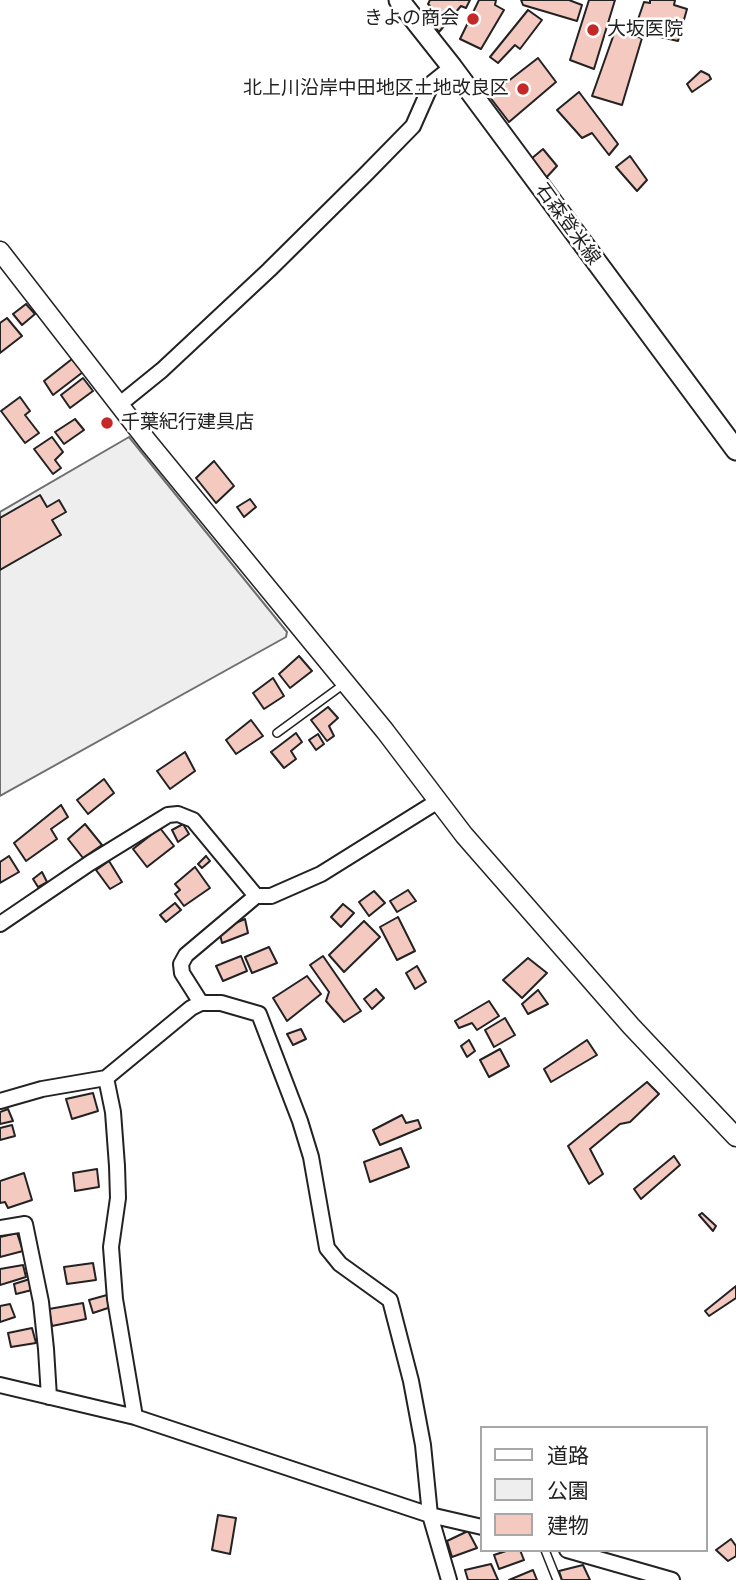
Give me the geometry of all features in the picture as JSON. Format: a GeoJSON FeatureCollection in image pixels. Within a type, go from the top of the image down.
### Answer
{"type":"FeatureCollection","features":[{"type":"Feature","properties":{"kind":"main road","name":"石森登米線"},"geometry":{"type":"LineString","coordinates":[[399,0],[452,67],[736,450]]}},
{"type":"Feature","properties":{"kind":"street"},"geometry":{"type":"LineString","coordinates":[[120,404],[162,370],[366,174],[413,126],[432,83],[452,67]]}},
{"type":"Feature","properties":{"kind":"street"},"geometry":{"type":"LineString","coordinates":[[0,251],[148,442],[346,682],[464,835],[631,1026],[736,1137]]}},
{"type":"Feature","properties":{"kind":"street"},"geometry":{"type":"LineString","coordinates":[[201,1003],[182,973],[181,964],[186,955],[256,896],[271,896],[321,874],[438,801]]}},
{"type":"Feature","properties":{"kind":"street"},"geometry":{"type":"LineString","coordinates":[[0,924],[90,863],[168,815],[178,814],[193,820],[256,896]]}},
{"type":"Feature","properties":{"kind":"street"},"geometry":{"type":"LineString","coordinates":[[0,1101],[42,1089],[106,1078],[191,1008],[201,1003],[221,1003],[259,1014],[311,1157],[327,1248],[340,1264],[390,1300],[411,1381],[423,1446],[430,1515],[449,1580]]}},
{"type":"Feature","properties":{"kind":"street"},"geometry":{"type":"LineString","coordinates":[[106,1078],[113,1112],[117,1166],[118,1198],[111,1248],[115,1299],[135,1417]]}},
{"type":"Feature","properties":{"kind":"street"},"geometry":{"type":"LineString","coordinates":[[0,1228],[26,1224],[41,1302],[48,1397]]}},
{"type":"Feature","properties":{"kind":"street"},"geometry":{"type":"LineString","coordinates":[[0,1385],[135,1417],[430,1515],[480,1527]]}},
{"type":"Feature","properties":{"kind":"street"},"geometry":{"type":"LineString","coordinates":[[574,1552],[672,1580]]}},
{"type":"Feature","properties":{"kind":"lane"},"geometry":{"type":"LineString","coordinates":[[277,733],[346,682]]}},
{"type":"Feature","properties":{"kind":"lane"},"geometry":{"type":"LineString","coordinates":[[546,1552],[557,1580]]}},
{"type":"Feature","properties":{"kind":"green space"},"geometry":{"type":"Polygon","coordinates":[[[129,437],[287,632],[286,637],[0,796],[0,512],[129,437]]]}},
{"type":"Feature","properties":{"kind":"building"},"geometry":{"type":"Polygon","coordinates":[[[430,0],[470,0],[466,8],[461,6],[439,32],[425,16],[434,10],[428,4],[430,0]]]}},
{"type":"Feature","properties":{"kind":"building"},"geometry":{"type":"Polygon","coordinates":[[[479,0],[496,0],[495,5],[504,10],[481,49],[460,39],[479,0]]]}},
{"type":"Feature","properties":{"kind":"building"},"geometry":{"type":"Polygon","coordinates":[[[521,0],[569,0],[582,5],[577,21],[523,5],[521,0]]]}},
{"type":"Feature","properties":{"kind":"building","name":"大坂医院"},"geometry":{"type":"Polygon","coordinates":[[[589,0],[615,0],[594,69],[570,60],[589,0]]]}},
{"type":"Feature","properties":{"kind":"building"},"geometry":{"type":"Polygon","coordinates":[[[650,0],[675,0],[674,5],[687,9],[678,41],[634,31],[644,2],[650,3],[650,0]]]}},
{"type":"Feature","properties":{"kind":"building"},"geometry":{"type":"Polygon","coordinates":[[[528,10],[542,20],[520,49],[515,45],[498,63],[490,57],[528,10]]]}},
{"type":"Feature","properties":{"kind":"building"},"geometry":{"type":"Polygon","coordinates":[[[615,31],[642,38],[622,105],[592,96],[615,31]]]}},
{"type":"Feature","properties":{"kind":"building","name":"北上川沿岸中田地区土地改良区"},"geometry":{"type":"Polygon","coordinates":[[[538,58],[556,82],[509,122],[489,96],[538,58]]]}},
{"type":"Feature","properties":{"kind":"building"},"geometry":{"type":"Polygon","coordinates":[[[701,71],[711,79],[692,92],[687,84],[701,71]]]}},
{"type":"Feature","properties":{"kind":"building"},"geometry":{"type":"Polygon","coordinates":[[[579,92],[618,144],[609,155],[592,133],[582,138],[557,110],[579,92]]]}},
{"type":"Feature","properties":{"kind":"building"},"geometry":{"type":"Polygon","coordinates":[[[543,149],[557,166],[545,179],[531,159],[543,149]]]}},
{"type":"Feature","properties":{"kind":"building"},"geometry":{"type":"Polygon","coordinates":[[[630,156],[647,180],[637,191],[616,167],[630,156]]]}},
{"type":"Feature","properties":{"kind":"building"},"geometry":{"type":"Polygon","coordinates":[[[26,304],[35,314],[22,325],[13,314],[26,304]]]}},
{"type":"Feature","properties":{"kind":"building"},"geometry":{"type":"Polygon","coordinates":[[[7,318],[22,336],[0,353],[0,323],[7,318]]]}},
{"type":"Feature","properties":{"kind":"building"},"geometry":{"type":"Polygon","coordinates":[[[72,359],[83,372],[53,395],[44,381],[72,359]]]}},
{"type":"Feature","properties":{"kind":"building"},"geometry":{"type":"Polygon","coordinates":[[[83,378],[93,391],[70,408],[61,395],[83,378]]]}},
{"type":"Feature","properties":{"kind":"building"},"geometry":{"type":"Polygon","coordinates":[[[20,397],[30,411],[25,415],[39,433],[25,443],[1,411],[20,397]]]}},
{"type":"Feature","properties":{"kind":"building"},"geometry":{"type":"Polygon","coordinates":[[[75,419],[84,430],[64,444],[55,432],[75,419]]]}},
{"type":"Feature","properties":{"kind":"building"},"geometry":{"type":"Polygon","coordinates":[[[52,437],[63,452],[55,460],[61,468],[53,474],[34,449],[52,437]]]}},
{"type":"Feature","properties":{"kind":"building"},"geometry":{"type":"Polygon","coordinates":[[[214,461],[234,486],[216,503],[196,478],[214,461]]]}},
{"type":"Feature","properties":{"kind":"building"},"geometry":{"type":"Polygon","coordinates":[[[40,495],[47,507],[59,500],[66,512],[52,520],[61,535],[0,570],[0,518],[40,495]]]}},
{"type":"Feature","properties":{"kind":"building"},"geometry":{"type":"Polygon","coordinates":[[[250,499],[256,507],[244,517],[237,507],[250,499]]]}},
{"type":"Feature","properties":{"kind":"building"},"geometry":{"type":"Polygon","coordinates":[[[299,656],[312,671],[290,688],[279,674],[299,656]]]}},
{"type":"Feature","properties":{"kind":"building"},"geometry":{"type":"Polygon","coordinates":[[[273,678],[284,696],[264,709],[253,693],[273,678]]]}},
{"type":"Feature","properties":{"kind":"building"},"geometry":{"type":"Polygon","coordinates":[[[328,707],[338,718],[329,726],[334,736],[327,741],[311,720],[328,707]]]}},
{"type":"Feature","properties":{"kind":"building"},"geometry":{"type":"Polygon","coordinates":[[[251,720],[263,736],[236,754],[226,740],[251,720]]]}},
{"type":"Feature","properties":{"kind":"building"},"geometry":{"type":"Polygon","coordinates":[[[296,733],[302,742],[291,751],[296,759],[284,768],[271,752],[296,733]]]}},
{"type":"Feature","properties":{"kind":"building"},"geometry":{"type":"Polygon","coordinates":[[[318,734],[324,744],[316,750],[309,740],[318,734]]]}},
{"type":"Feature","properties":{"kind":"building"},"geometry":{"type":"Polygon","coordinates":[[[185,752],[195,771],[170,789],[157,771],[185,752]]]}},
{"type":"Feature","properties":{"kind":"building"},"geometry":{"type":"Polygon","coordinates":[[[104,779],[114,793],[88,814],[77,800],[104,779]]]}},
{"type":"Feature","properties":{"kind":"building"},"geometry":{"type":"Polygon","coordinates":[[[61,805],[68,817],[51,829],[57,839],[26,861],[14,843],[61,805]]]}},
{"type":"Feature","properties":{"kind":"building"},"geometry":{"type":"Polygon","coordinates":[[[85,824],[102,845],[83,858],[68,839],[85,824]]]}},
{"type":"Feature","properties":{"kind":"building"},"geometry":{"type":"Polygon","coordinates":[[[183,824],[189,834],[178,842],[172,830],[183,824]]]}},
{"type":"Feature","properties":{"kind":"building"},"geometry":{"type":"Polygon","coordinates":[[[160,828],[174,846],[147,867],[133,849],[160,828]]]}},
{"type":"Feature","properties":{"kind":"building"},"geometry":{"type":"Polygon","coordinates":[[[9,856],[19,872],[0,883],[0,862],[9,856]]]}},
{"type":"Feature","properties":{"kind":"building"},"geometry":{"type":"Polygon","coordinates":[[[206,856],[210,861],[202,868],[198,864],[206,856]]]}},
{"type":"Feature","properties":{"kind":"building"},"geometry":{"type":"Polygon","coordinates":[[[109,861],[122,882],[110,889],[96,870],[109,861]]]}},
{"type":"Feature","properties":{"kind":"building"},"geometry":{"type":"Polygon","coordinates":[[[195,867],[210,888],[184,906],[175,894],[180,890],[175,884],[195,867]]]}},
{"type":"Feature","properties":{"kind":"building"},"geometry":{"type":"Polygon","coordinates":[[[42,872],[47,882],[38,887],[33,879],[42,872]]]}},
{"type":"Feature","properties":{"kind":"building"},"geometry":{"type":"Polygon","coordinates":[[[408,890],[416,901],[397,912],[390,901],[408,890]]]}},
{"type":"Feature","properties":{"kind":"building"},"geometry":{"type":"Polygon","coordinates":[[[374,891],[385,903],[369,916],[359,902],[374,891]]]}},
{"type":"Feature","properties":{"kind":"building"},"geometry":{"type":"Polygon","coordinates":[[[175,903],[181,910],[166,922],[160,915],[175,903]]]}},
{"type":"Feature","properties":{"kind":"building"},"geometry":{"type":"Polygon","coordinates":[[[343,904],[354,913],[341,927],[331,917],[343,904]]]}},
{"type":"Feature","properties":{"kind":"building"},"geometry":{"type":"Polygon","coordinates":[[[398,917],[415,951],[397,960],[380,927],[398,917]]]}},
{"type":"Feature","properties":{"kind":"building"},"geometry":{"type":"Polygon","coordinates":[[[245,919],[248,933],[222,943],[219,930],[245,919]]]}},
{"type":"Feature","properties":{"kind":"building"},"geometry":{"type":"Polygon","coordinates":[[[364,921],[380,937],[344,972],[329,955],[364,921]]]}},
{"type":"Feature","properties":{"kind":"building"},"geometry":{"type":"Polygon","coordinates":[[[269,947],[277,963],[252,973],[245,957],[269,947]]]}},
{"type":"Feature","properties":{"kind":"building"},"geometry":{"type":"Polygon","coordinates":[[[241,956],[247,971],[223,981],[216,966],[241,956]]]}},
{"type":"Feature","properties":{"kind":"building"},"geometry":{"type":"Polygon","coordinates":[[[323,956],[361,1011],[344,1022],[326,1001],[329,992],[310,965],[323,956]]]}},
{"type":"Feature","properties":{"kind":"building"},"geometry":{"type":"Polygon","coordinates":[[[528,958],[547,973],[522,998],[503,980],[528,958]]]}},
{"type":"Feature","properties":{"kind":"building"},"geometry":{"type":"Polygon","coordinates":[[[417,966],[426,982],[415,989],[406,973],[417,966]]]}},
{"type":"Feature","properties":{"kind":"building"},"geometry":{"type":"Polygon","coordinates":[[[307,976],[321,994],[287,1021],[273,998],[307,976]]]}},
{"type":"Feature","properties":{"kind":"building"},"geometry":{"type":"Polygon","coordinates":[[[376,989],[384,998],[372,1009],[364,999],[376,989]]]}},
{"type":"Feature","properties":{"kind":"building"},"geometry":{"type":"Polygon","coordinates":[[[538,990],[548,1004],[528,1014],[522,1004],[538,990]]]}},
{"type":"Feature","properties":{"kind":"building"},"geometry":{"type":"Polygon","coordinates":[[[489,1001],[499,1016],[477,1030],[472,1023],[459,1028],[455,1021],[489,1001]]]}},
{"type":"Feature","properties":{"kind":"building"},"geometry":{"type":"Polygon","coordinates":[[[505,1018],[515,1035],[494,1047],[485,1030],[505,1018]]]}},
{"type":"Feature","properties":{"kind":"building"},"geometry":{"type":"Polygon","coordinates":[[[301,1029],[306,1039],[293,1045],[287,1034],[301,1029]]]}},
{"type":"Feature","properties":{"kind":"building"},"geometry":{"type":"Polygon","coordinates":[[[469,1040],[475,1051],[467,1057],[461,1046],[469,1040]]]}},
{"type":"Feature","properties":{"kind":"building"},"geometry":{"type":"Polygon","coordinates":[[[587,1040],[597,1055],[551,1082],[544,1069],[587,1040]]]}},
{"type":"Feature","properties":{"kind":"building"},"geometry":{"type":"Polygon","coordinates":[[[500,1049],[509,1066],[489,1077],[480,1060],[500,1049]]]}},
{"type":"Feature","properties":{"kind":"building"},"geometry":{"type":"Polygon","coordinates":[[[647,1082],[659,1094],[630,1122],[620,1124],[590,1149],[603,1174],[589,1184],[568,1146],[647,1082]]]}},
{"type":"Feature","properties":{"kind":"building"},"geometry":{"type":"Polygon","coordinates":[[[93,1093],[98,1111],[72,1119],[66,1099],[93,1093]]]}},
{"type":"Feature","properties":{"kind":"building"},"geometry":{"type":"Polygon","coordinates":[[[8,1109],[13,1121],[0,1124],[0,1112],[8,1109]]]}},
{"type":"Feature","properties":{"kind":"building"},"geometry":{"type":"Polygon","coordinates":[[[402,1115],[406,1123],[418,1120],[421,1128],[380,1145],[373,1130],[402,1115]]]}},
{"type":"Feature","properties":{"kind":"building"},"geometry":{"type":"Polygon","coordinates":[[[12,1125],[15,1136],[0,1140],[0,1128],[12,1125]]]}},
{"type":"Feature","properties":{"kind":"building"},"geometry":{"type":"Polygon","coordinates":[[[401,1148],[409,1167],[370,1182],[364,1162],[401,1148]]]}},
{"type":"Feature","properties":{"kind":"building"},"geometry":{"type":"Polygon","coordinates":[[[674,1156],[680,1165],[641,1199],[634,1189],[674,1156]]]}},
{"type":"Feature","properties":{"kind":"building"},"geometry":{"type":"Polygon","coordinates":[[[97,1169],[99,1187],[75,1191],[73,1173],[97,1169]]]}},
{"type":"Feature","properties":{"kind":"building"},"geometry":{"type":"Polygon","coordinates":[[[24,1173],[32,1200],[8,1208],[5,1202],[0,1203],[0,1181],[24,1173]]]}},
{"type":"Feature","properties":{"kind":"building"},"geometry":{"type":"Polygon","coordinates":[[[702,1213],[716,1226],[713,1231],[699,1215],[702,1213]]]}},
{"type":"Feature","properties":{"kind":"building"},"geometry":{"type":"Polygon","coordinates":[[[17,1233],[23,1251],[0,1257],[0,1237],[17,1233]]]}},
{"type":"Feature","properties":{"kind":"building"},"geometry":{"type":"Polygon","coordinates":[[[93,1263],[96,1280],[67,1284],[64,1267],[93,1263]]]}},
{"type":"Feature","properties":{"kind":"building"},"geometry":{"type":"Polygon","coordinates":[[[23,1265],[26,1277],[0,1285],[0,1269],[23,1265]]]}},
{"type":"Feature","properties":{"kind":"building"},"geometry":{"type":"Polygon","coordinates":[[[30,1279],[32,1290],[16,1294],[14,1284],[30,1279]]]}},
{"type":"Feature","properties":{"kind":"building"},"geometry":{"type":"Polygon","coordinates":[[[736,1286],[736,1298],[709,1316],[705,1311],[736,1286]]]}},
{"type":"Feature","properties":{"kind":"building"},"geometry":{"type":"Polygon","coordinates":[[[107,1295],[111,1307],[93,1313],[89,1300],[107,1295]]]}},
{"type":"Feature","properties":{"kind":"building"},"geometry":{"type":"Polygon","coordinates":[[[83,1303],[86,1319],[52,1326],[49,1309],[83,1303]]]}},
{"type":"Feature","properties":{"kind":"building"},"geometry":{"type":"Polygon","coordinates":[[[10,1304],[15,1317],[0,1322],[0,1306],[10,1304]]]}},
{"type":"Feature","properties":{"kind":"building"},"geometry":{"type":"Polygon","coordinates":[[[32,1328],[36,1343],[11,1347],[8,1333],[32,1328]]]}},
{"type":"Feature","properties":{"kind":"building"},"geometry":{"type":"Polygon","coordinates":[[[218,1515],[236,1518],[230,1554],[212,1550],[218,1515]]]}},
{"type":"Feature","properties":{"kind":"building"},"geometry":{"type":"Polygon","coordinates":[[[468,1531],[477,1548],[452,1557],[447,1541],[468,1531]]]}},
{"type":"Feature","properties":{"kind":"building"},"geometry":{"type":"Polygon","coordinates":[[[731,1539],[736,1546],[736,1556],[728,1561],[716,1550],[731,1539]]]}},
{"type":"Feature","properties":{"kind":"building"},"geometry":{"type":"Polygon","coordinates":[[[521,1552],[524,1560],[499,1569],[494,1555],[521,1552]]]}},
{"type":"Feature","properties":{"kind":"building"},"geometry":{"type":"Polygon","coordinates":[[[491,1564],[498,1580],[468,1580],[465,1570],[491,1564]]]}},
{"type":"Feature","properties":{"kind":"building"},"geometry":{"type":"Polygon","coordinates":[[[583,1565],[590,1580],[562,1580],[559,1571],[583,1565]]]}},
{"type":"Feature","properties":{"kind":"building"},"geometry":{"type":"Polygon","coordinates":[[[533,1570],[537,1580],[509,1580],[533,1570]]]}},
{"type":"Feature","properties":{"kind":"place","name":"きよの商会"},"geometry":{"type":"Point","coordinates":[473,19]}},
{"type":"Feature","properties":{"kind":"place","name":"大坂医院"},"geometry":{"type":"Point","coordinates":[593,30]}},
{"type":"Feature","properties":{"kind":"place","name":"北上川沿岸中田地区土地改良区"},"geometry":{"type":"Point","coordinates":[523,89]}},
{"type":"Feature","properties":{"kind":"place","name":"千葉紀行建具店"},"geometry":{"type":"Point","coordinates":[107,423]}}]}
